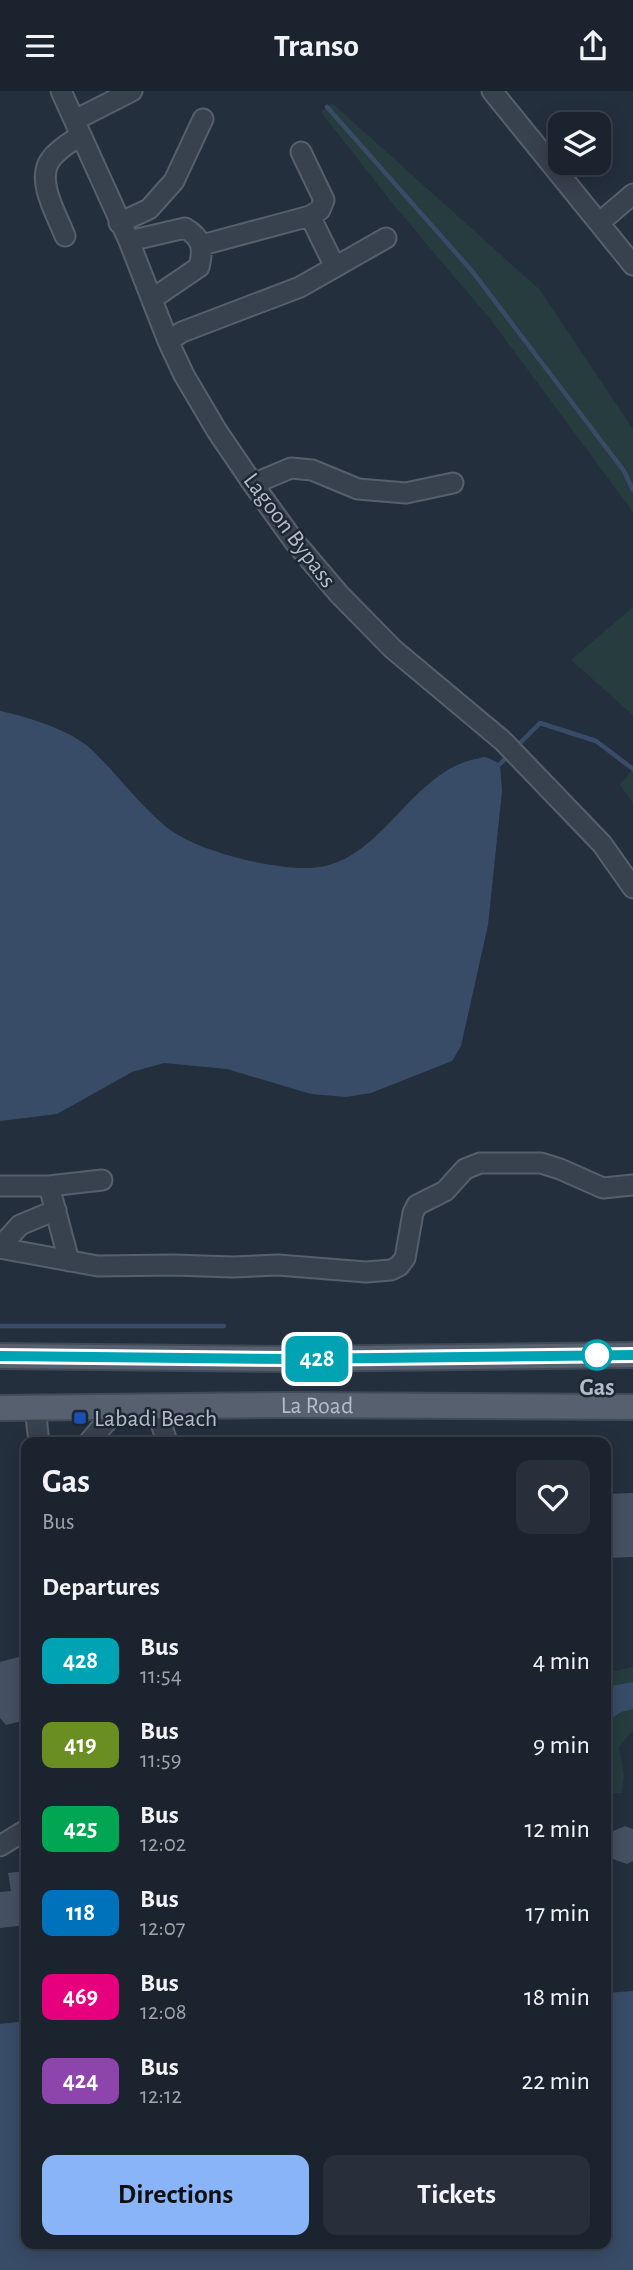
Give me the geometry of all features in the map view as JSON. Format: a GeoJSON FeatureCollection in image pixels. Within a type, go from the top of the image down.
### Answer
{"type":"FeatureCollection","features":[{"type":"Feature","properties":{"kind":"main road","name":"La Road"},"geometry":{"type":"LineString","coordinates":[[0,1356],[290,1359],[633,1355]]}},
{"type":"Feature","properties":{"kind":"main road","name":"La Road"},"geometry":{"type":"LineString","coordinates":[[0,1408],[288,1405],[633,1407]]}},
{"type":"Feature","properties":{"kind":"street","name":"Lagoon Bypass"},"geometry":{"type":"LineString","coordinates":[[61,91],[129,241],[184,375],[253,484],[294,541],[339,594],[393,649],[503,741],[602,844],[633,888]]}},
{"type":"Feature","properties":{"kind":"street"},"geometry":{"type":"LineString","coordinates":[[65,236],[44,180],[52,156],[78,127],[132,91]]}},
{"type":"Feature","properties":{"kind":"street"},"geometry":{"type":"LineString","coordinates":[[492,91],[633,265]]}},
{"type":"Feature","properties":{"kind":"street"},"geometry":{"type":"LineString","coordinates":[[119,223],[149,209],[174,181],[203,119]]}},
{"type":"Feature","properties":{"kind":"street"},"geometry":{"type":"LineString","coordinates":[[202,244],[310,216],[320,209],[324,200],[301,152]]}},
{"type":"Feature","properties":{"kind":"street"},"geometry":{"type":"LineString","coordinates":[[599,223],[633,194]]}},
{"type":"Feature","properties":{"kind":"street"},"geometry":{"type":"LineString","coordinates":[[310,216],[335,267]]}},
{"type":"Feature","properties":{"kind":"street"},"geometry":{"type":"LineString","coordinates":[[129,241],[185,228],[197,235],[202,244],[199,267],[152,299]]}},
{"type":"Feature","properties":{"kind":"street"},"geometry":{"type":"LineString","coordinates":[[169,341],[182,332],[300,287],[386,238]]}},
{"type":"Feature","properties":{"kind":"street"},"geometry":{"type":"LineString","coordinates":[[253,484],[290,468],[312,470],[358,489],[406,493],[453,483]]}},
{"type":"Feature","properties":{"kind":"street"},"geometry":{"type":"LineString","coordinates":[[56,1210],[20,1224],[0,1248],[98,1266],[174,1265],[233,1268],[278,1265],[366,1272],[391,1270],[399,1266],[405,1258],[413,1213],[417,1205],[444,1191],[465,1168],[480,1163],[541,1163],[603,1188],[633,1185]]}},
{"type":"Feature","properties":{"kind":"street"},"geometry":{"type":"LineString","coordinates":[[0,1185],[49,1186],[102,1180]]}},
{"type":"Feature","properties":{"kind":"street"},"geometry":{"type":"LineString","coordinates":[[49,1186],[69,1261]]}},
{"type":"Feature","properties":{"kind":"street"},"geometry":{"type":"LineString","coordinates":[[156,1407],[165,1437]]}},
{"type":"Feature","properties":{"kind":"street"},"geometry":{"type":"LineString","coordinates":[[35,1408],[38,1437]]}},
{"type":"Feature","properties":{"kind":"street"},"geometry":{"type":"LineString","coordinates":[[93,1437],[118,1408]]}},
{"type":"Feature","properties":{"kind":"street"},"geometry":{"type":"LineString","coordinates":[[0,1846],[21,1832]]}},
{"type":"Feature","properties":{"kind":"green space"},"geometry":{"type":"Polygon","coordinates":[[[332,103],[540,290],[633,429],[633,512],[491,320],[397,209],[321,112],[332,103]]]}},
{"type":"Feature","properties":{"kind":"green space"},"geometry":{"type":"Polygon","coordinates":[[[633,607],[633,715],[571,660],[633,607]]]}},
{"type":"Feature","properties":{"kind":"green space"},"geometry":{"type":"Polygon","coordinates":[[[633,769],[633,803],[620,785],[633,769]]]}},
{"type":"Feature","properties":{"kind":"green space"},"geometry":{"type":"Polygon","coordinates":[[[633,1667],[633,1730],[619,1747],[624,1774],[622,1793],[611,1793],[611,1672],[633,1667]]]}},
{"type":"Feature","properties":{"kind":"water"},"geometry":{"type":"Polygon","coordinates":[[[0,711],[49,725],[73,736],[92,750],[155,817],[178,835],[232,856],[290,867],[306,868],[332,864],[354,853],[374,838],[430,783],[451,768],[484,757],[500,764],[502,791],[488,925],[461,1046],[452,1061],[371,1093],[346,1097],[311,1094],[227,1069],[164,1063],[132,1072],[57,1114],[0,1121],[0,711]]]}},
{"type":"Feature","properties":{"kind":"water"},"geometry":{"type":"Polygon","coordinates":[[[633,1682],[633,1709],[611,1719],[611,1686],[633,1682]]]}},
{"type":"Feature","properties":{"kind":"water"},"geometry":{"type":"Polygon","coordinates":[[[633,1991],[633,2270],[0,2270],[0,2024],[21,2022],[21,2249],[611,2249],[611,1993],[633,1991]]]}},
{"type":"Feature","properties":{"kind":"building"},"geometry":{"type":"Polygon","coordinates":[[[633,1493],[633,1557],[611,1558],[611,1494],[633,1493]]]}},
{"type":"Feature","properties":{"kind":"building"},"geometry":{"type":"Polygon","coordinates":[[[21,1656],[21,1721],[6,1725],[0,1718],[0,1662],[21,1656]]]}},
{"type":"Feature","properties":{"kind":"building"},"geometry":{"type":"Polygon","coordinates":[[[625,1826],[633,1829],[633,1861],[627,1864],[613,1859],[611,1832],[625,1826]]]}},
{"type":"Feature","properties":{"kind":"building"},"geometry":{"type":"Polygon","coordinates":[[[21,1872],[21,1926],[0,1928],[0,1892],[11,1891],[8,1873],[21,1872]]]}},
{"type":"Feature","properties":{"kind":"waterway"},"geometry":{"type":"LineString","coordinates":[[327,107],[472,271],[624,471],[633,490]]}},
{"type":"Feature","properties":{"kind":"waterway"},"geometry":{"type":"LineString","coordinates":[[517,746],[540,723],[596,741],[633,769]]}},
{"type":"Feature","properties":{"kind":"waterway"},"geometry":{"type":"LineString","coordinates":[[500,764],[509,755]]}},
{"type":"Feature","properties":{"kind":"waterway"},"geometry":{"type":"LineString","coordinates":[[0,1326],[224,1326]]}},
{"type":"Feature","properties":{"kind":"bus line","name":"428"},"geometry":{"type":"LineString","coordinates":[[0,1356],[290,1359],[633,1355]]}},
{"type":"Feature","properties":{"kind":"place","name":"Gas"},"geometry":{"type":"Point","coordinates":[597,1355]}},
{"type":"Feature","properties":{"kind":"place","name":"Labadi Beach"},"geometry":{"type":"Point","coordinates":[80,1418]}}]}
